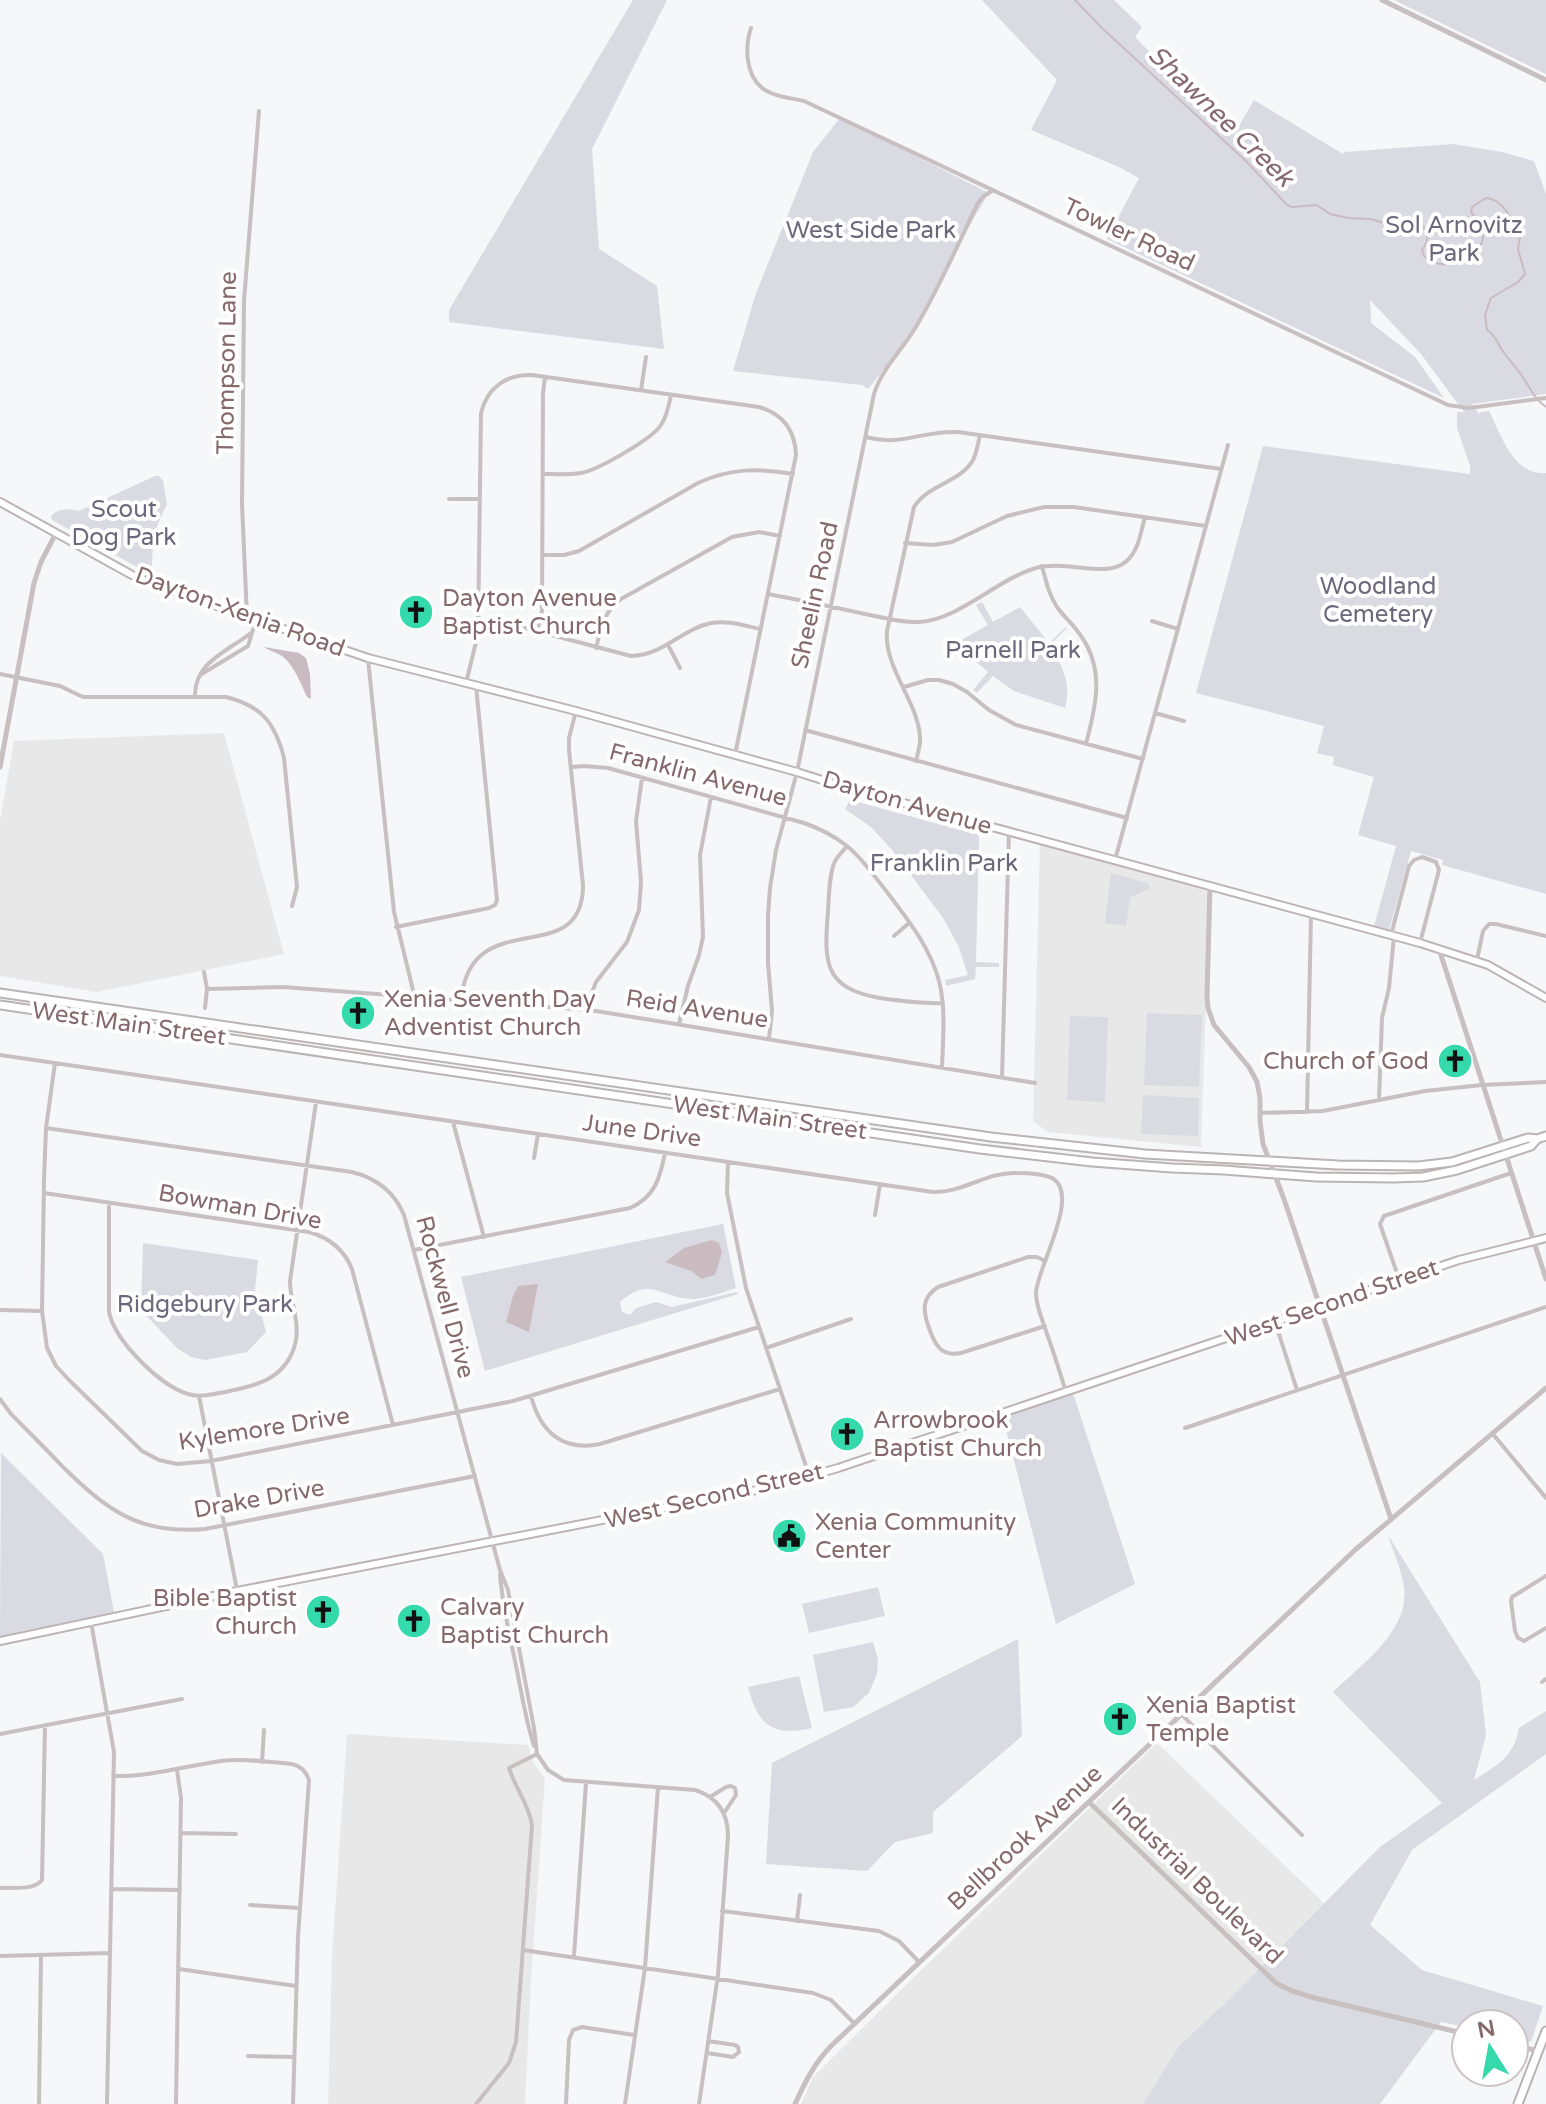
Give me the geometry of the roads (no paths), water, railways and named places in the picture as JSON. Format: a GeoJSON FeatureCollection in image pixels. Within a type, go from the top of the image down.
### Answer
{"type":"FeatureCollection","features":[{"type":"Feature","properties":{"kind":"main road","name":"Dayton-Xenia Road"},"geometry":{"type":"LineString","coordinates":[[0,502],[142,580],[368,658],[446,678]]}},
{"type":"Feature","properties":{"kind":"main road","name":"Dayton Avenue"},"geometry":{"type":"LineString","coordinates":[[446,678],[1439,948],[1477,960],[1545,996]]}},
{"type":"Feature","properties":{"kind":"main road","name":"West Main Street"},"geometry":{"type":"LineString","coordinates":[[0,993],[991,1137],[1102,1150],[1270,1162],[1426,1166],[1504,1150]]}},
{"type":"Feature","properties":{"kind":"main road","name":"West Main Street"},"geometry":{"type":"LineString","coordinates":[[0,1005],[980,1149],[1125,1165],[1413,1178],[1457,1170],[1528,1138],[1546,1136]]}},
{"type":"Feature","properties":{"kind":"main road","name":"West Second Street"},"geometry":{"type":"LineString","coordinates":[[0,1641],[237,1591],[751,1492],[838,1468],[1461,1260],[1546,1238]]}},
{"type":"Feature","properties":{"kind":"main road"},"geometry":{"type":"LineString","coordinates":[[1521,2104],[1546,2031]]}},
{"type":"Feature","properties":{"kind":"street"},"geometry":{"type":"LineString","coordinates":[[1382,0],[1546,80]]}},
{"type":"Feature","properties":{"kind":"street","name":"Towler Road"},"geometry":{"type":"LineString","coordinates":[[751,28],[746,43],[749,65],[763,89],[804,101],[1448,405],[1466,409],[1544,399]]}},
{"type":"Feature","properties":{"kind":"street","name":"Thompson Lane"},"geometry":{"type":"LineString","coordinates":[[247,617],[242,504],[244,315],[259,111]]}},
{"type":"Feature","properties":{"kind":"street","name":"Sheelin Road"},"geometry":{"type":"LineString","coordinates":[[769,1039],[772,1011],[768,963],[769,901],[776,850],[797,772],[874,394],[930,304],[978,203],[993,191]]}},
{"type":"Feature","properties":{"kind":"street"},"geometry":{"type":"LineString","coordinates":[[641,390],[646,357]]}},
{"type":"Feature","properties":{"kind":"street"},"geometry":{"type":"LineString","coordinates":[[466,683],[477,643],[479,620],[481,413],[485,400],[495,387],[517,375],[545,377],[759,407],[775,414],[787,425],[796,447],[735,755]]}},
{"type":"Feature","properties":{"kind":"street"},"geometry":{"type":"LineString","coordinates":[[537,632],[542,611],[545,377]]}},
{"type":"Feature","properties":{"kind":"street"},"geometry":{"type":"LineString","coordinates":[[543,474],[588,472],[647,439],[662,424],[671,395]]}},
{"type":"Feature","properties":{"kind":"street"},"geometry":{"type":"LineString","coordinates":[[866,437],[890,442],[942,432],[980,435],[1221,469]]}},
{"type":"Feature","properties":{"kind":"street"},"geometry":{"type":"LineString","coordinates":[[916,761],[920,745],[919,730],[887,647],[886,634],[917,502],[924,494],[967,467],[975,455],[980,435]]}},
{"type":"Feature","properties":{"kind":"street"},"geometry":{"type":"LineString","coordinates":[[1115,860],[1228,445]]}},
{"type":"Feature","properties":{"kind":"street"},"geometry":{"type":"LineString","coordinates":[[542,555],[579,551],[698,483],[718,475],[757,469],[793,474]]}},
{"type":"Feature","properties":{"kind":"street"},"geometry":{"type":"LineString","coordinates":[[449,499],[479,499]]}},
{"type":"Feature","properties":{"kind":"street"},"geometry":{"type":"LineString","coordinates":[[905,543],[933,545],[952,542],[1007,516],[1044,507],[1074,507],[1206,526]]}},
{"type":"Feature","properties":{"kind":"street"},"geometry":{"type":"LineString","coordinates":[[768,594],[889,619],[916,622],[938,619],[1024,572],[1042,566],[1104,570],[1119,566],[1135,551],[1145,517]]}},
{"type":"Feature","properties":{"kind":"street"},"geometry":{"type":"LineString","coordinates":[[596,648],[606,616],[621,599],[732,537],[749,532],[780,536]]}},
{"type":"Feature","properties":{"kind":"street"},"geometry":{"type":"LineString","coordinates":[[0,767],[34,583],[56,533]]}},
{"type":"Feature","properties":{"kind":"street"},"geometry":{"type":"LineString","coordinates":[[1042,566],[1053,600],[1083,638],[1095,665],[1097,700],[1086,744]]}},
{"type":"Feature","properties":{"kind":"street"},"geometry":{"type":"LineString","coordinates":[[195,695],[195,684],[204,666],[251,633],[256,620]]}},
{"type":"Feature","properties":{"kind":"street"},"geometry":{"type":"LineString","coordinates":[[479,620],[498,621],[636,656],[651,654],[700,626],[713,622],[761,629]]}},
{"type":"Feature","properties":{"kind":"street"},"geometry":{"type":"LineString","coordinates":[[1152,621],[1178,629]]}},
{"type":"Feature","properties":{"kind":"street"},"geometry":{"type":"LineString","coordinates":[[668,645],[680,668]]}},
{"type":"Feature","properties":{"kind":"street"},"geometry":{"type":"LineString","coordinates":[[368,658],[397,929],[413,997]]}},
{"type":"Feature","properties":{"kind":"street"},"geometry":{"type":"LineString","coordinates":[[0,674],[60,686],[83,697],[226,697],[242,701],[260,712],[272,725],[284,758],[297,885],[292,906]]}},
{"type":"Feature","properties":{"kind":"street"},"geometry":{"type":"LineString","coordinates":[[903,688],[928,680],[953,684],[1009,721],[1143,759]]}},
{"type":"Feature","properties":{"kind":"street"},"geometry":{"type":"LineString","coordinates":[[397,929],[489,908],[497,900],[476,685]]}},
{"type":"Feature","properties":{"kind":"street"},"geometry":{"type":"LineString","coordinates":[[461,1001],[466,974],[479,955],[498,945],[556,932],[572,920],[580,906],[583,885],[569,738],[576,711]]}},
{"type":"Feature","properties":{"kind":"street"},"geometry":{"type":"LineString","coordinates":[[1155,713],[1184,721]]}},
{"type":"Feature","properties":{"kind":"street"},"geometry":{"type":"LineString","coordinates":[[805,730],[1127,818]]}},
{"type":"Feature","properties":{"kind":"street","name":"Franklin Avenue"},"geometry":{"type":"LineString","coordinates":[[571,767],[598,766],[785,817],[819,829],[847,846],[867,866],[932,959],[943,1003],[942,1067]]}},
{"type":"Feature","properties":{"kind":"street"},"geometry":{"type":"LineString","coordinates":[[590,1010],[596,982],[627,942],[639,910],[641,882],[636,821],[642,778]]}},
{"type":"Feature","properties":{"kind":"street"},"geometry":{"type":"LineString","coordinates":[[679,1024],[703,937],[700,855],[711,797]]}},
{"type":"Feature","properties":{"kind":"street"},"geometry":{"type":"LineString","coordinates":[[1002,1077],[1009,831]]}},
{"type":"Feature","properties":{"kind":"street"},"geometry":{"type":"LineString","coordinates":[[847,846],[835,862],[828,904],[826,951],[834,974],[844,986],[861,994],[921,1004],[943,1003]]}},
{"type":"Feature","properties":{"kind":"street"},"geometry":{"type":"LineString","coordinates":[[1379,1100],[1382,1018],[1389,988],[1393,936],[1409,866],[1414,860],[1426,858],[1436,862],[1439,870],[1420,943]]}},
{"type":"Feature","properties":{"kind":"street"},"geometry":{"type":"LineString","coordinates":[[1210,886],[1208,1008],[1217,1030],[1254,1075],[1259,1093],[1261,1138],[1391,1519]]}},
{"type":"Feature","properties":{"kind":"street"},"geometry":{"type":"LineString","coordinates":[[1307,1112],[1311,913]]}},
{"type":"Feature","properties":{"kind":"street"},"geometry":{"type":"LineString","coordinates":[[894,936],[909,923]]}},
{"type":"Feature","properties":{"kind":"street"},"geometry":{"type":"LineString","coordinates":[[1477,960],[1484,928],[1489,924],[1546,936]]}},
{"type":"Feature","properties":{"kind":"street"},"geometry":{"type":"LineString","coordinates":[[1439,948],[1546,1279]]}},
{"type":"Feature","properties":{"kind":"street"},"geometry":{"type":"LineString","coordinates":[[204,972],[207,989],[205,1008]]}},
{"type":"Feature","properties":{"kind":"street","name":"Reid Avenue"},"geometry":{"type":"LineString","coordinates":[[207,989],[283,987],[590,1010],[1035,1083]]}},
{"type":"Feature","properties":{"kind":"street","name":"June Drive"},"geometry":{"type":"LineString","coordinates":[[0,1055],[942,1192],[1006,1174],[1051,1178],[1061,1190],[1061,1209],[1057,1233],[1039,1275],[1036,1291],[1066,1392]]}},
{"type":"Feature","properties":{"kind":"street","name":"Kylemore Drive"},"geometry":{"type":"LineString","coordinates":[[55,1063],[46,1128],[42,1311],[45,1341],[56,1366],[134,1445],[151,1456],[187,1464],[211,1461],[458,1413],[531,1396],[759,1327]]}},
{"type":"Feature","properties":{"kind":"street"},"geometry":{"type":"LineString","coordinates":[[1260,1113],[1323,1111],[1425,1091],[1546,1082]]}},
{"type":"Feature","properties":{"kind":"street"},"geometry":{"type":"LineString","coordinates":[[109,1203],[108,1306],[114,1329],[123,1342],[163,1381],[177,1390],[199,1396],[265,1382],[277,1374],[289,1359],[298,1332],[290,1281],[316,1102]]}},
{"type":"Feature","properties":{"kind":"street"},"geometry":{"type":"LineString","coordinates":[[453,1122],[484,1237]]}},
{"type":"Feature","properties":{"kind":"street","name":"Rockwell Drive"},"geometry":{"type":"LineString","coordinates":[[46,1128],[358,1174],[384,1186],[395,1197],[414,1250],[493,1542],[526,1716],[537,1754]]}},
{"type":"Feature","properties":{"kind":"street"},"geometry":{"type":"LineString","coordinates":[[534,1158],[538,1134]]}},
{"type":"Feature","properties":{"kind":"street"},"geometry":{"type":"LineString","coordinates":[[414,1250],[638,1204],[654,1189],[665,1153]]}},
{"type":"Feature","properties":{"kind":"street"},"geometry":{"type":"LineString","coordinates":[[728,1162],[727,1193],[746,1288],[809,1475]]}},
{"type":"Feature","properties":{"kind":"street"},"geometry":{"type":"LineString","coordinates":[[1400,1280],[1380,1224],[1384,1216],[1511,1173]]}},
{"type":"Feature","properties":{"kind":"street"},"geometry":{"type":"LineString","coordinates":[[875,1215],[880,1184]]}},
{"type":"Feature","properties":{"kind":"street","name":"Bowman Drive"},"geometry":{"type":"LineString","coordinates":[[44,1193],[297,1231],[329,1240],[340,1249],[348,1262],[393,1425]]}},
{"type":"Feature","properties":{"kind":"street"},"geometry":{"type":"LineString","coordinates":[[1045,1261],[1028,1257],[938,1287],[927,1296],[924,1306],[935,1344],[943,1352],[953,1355],[1045,1326]]}},
{"type":"Feature","properties":{"kind":"street"},"geometry":{"type":"LineString","coordinates":[[1185,1428],[1546,1307]]}},
{"type":"Feature","properties":{"kind":"street"},"geometry":{"type":"LineString","coordinates":[[0,1310],[42,1311]]}},
{"type":"Feature","properties":{"kind":"street"},"geometry":{"type":"LineString","coordinates":[[766,1348],[851,1319]]}},
{"type":"Feature","properties":{"kind":"street"},"geometry":{"type":"LineString","coordinates":[[1275,1322],[1297,1390]]}},
{"type":"Feature","properties":{"kind":"street","name":"Bellbrook Avenue"},"geometry":{"type":"LineString","coordinates":[[795,2104],[822,2055],[855,2023],[1347,1558],[1546,1388]]}},
{"type":"Feature","properties":{"kind":"street"},"geometry":{"type":"LineString","coordinates":[[531,1396],[537,1416],[549,1432],[566,1442],[586,1446],[780,1389]]}},
{"type":"Feature","properties":{"kind":"street"},"geometry":{"type":"LineString","coordinates":[[199,1396],[237,1591]]}},
{"type":"Feature","properties":{"kind":"street","name":"Drake Drive"},"geometry":{"type":"LineString","coordinates":[[0,1399],[77,1480],[112,1510],[137,1522],[174,1529],[193,1530],[224,1525],[475,1476]]}},
{"type":"Feature","properties":{"kind":"street"},"geometry":{"type":"LineString","coordinates":[[1492,1433],[1546,1498]]}},
{"type":"Feature","properties":{"kind":"street"},"geometry":{"type":"LineString","coordinates":[[1546,1576],[1512,1597],[1511,1601],[1518,1638],[1528,1640],[1546,1628]]}},
{"type":"Feature","properties":{"kind":"street"},"geometry":{"type":"LineString","coordinates":[[91,1622],[114,1747],[107,2104]]}},
{"type":"Feature","properties":{"kind":"street"},"geometry":{"type":"LineString","coordinates":[[0,1734],[182,1699]]}},
{"type":"Feature","properties":{"kind":"street"},"geometry":{"type":"LineString","coordinates":[[1182,1715],[1302,1835]]}},
{"type":"Feature","properties":{"kind":"street"},"geometry":{"type":"LineString","coordinates":[[0,1888],[33,1887],[42,1880],[45,1725]]}},
{"type":"Feature","properties":{"kind":"street"},"geometry":{"type":"LineString","coordinates":[[262,1762],[264,1730]]}},
{"type":"Feature","properties":{"kind":"street"},"geometry":{"type":"LineString","coordinates":[[476,2104],[509,2063],[516,2042],[532,1825],[509,1768],[537,1754],[554,1776],[565,1780],[695,1790],[710,1797],[724,1813],[728,1827],[717,1978],[699,2104]]}},
{"type":"Feature","properties":{"kind":"street"},"geometry":{"type":"LineString","coordinates":[[113,1776],[147,1775],[226,1761],[295,1765],[305,1772],[309,1780],[296,1986],[293,2104]]}},
{"type":"Feature","properties":{"kind":"street"},"geometry":{"type":"LineString","coordinates":[[176,2104],[181,1833],[177,1770]]}},
{"type":"Feature","properties":{"kind":"street"},"geometry":{"type":"LineString","coordinates":[[574,1957],[586,1783]]}},
{"type":"Feature","properties":{"kind":"street"},"geometry":{"type":"LineString","coordinates":[[625,2104],[645,1968],[658,1787]]}},
{"type":"Feature","properties":{"kind":"street"},"geometry":{"type":"LineString","coordinates":[[710,1797],[726,1787],[735,1788],[736,1795],[724,1813]]}},
{"type":"Feature","properties":{"kind":"street","name":"Industrial Boulevard"},"geometry":{"type":"LineString","coordinates":[[1089,1802],[1276,1983],[1315,1998],[1450,2030]]}},
{"type":"Feature","properties":{"kind":"street"},"geometry":{"type":"LineString","coordinates":[[181,1833],[236,1834]]}},
{"type":"Feature","properties":{"kind":"street"},"geometry":{"type":"LineString","coordinates":[[111,1889],[180,1890]]}},
{"type":"Feature","properties":{"kind":"street"},"geometry":{"type":"LineString","coordinates":[[797,1921],[800,1895]]}},
{"type":"Feature","properties":{"kind":"street"},"geometry":{"type":"LineString","coordinates":[[250,1905],[300,1908]]}},
{"type":"Feature","properties":{"kind":"street"},"geometry":{"type":"LineString","coordinates":[[722,1911],[883,1932],[899,1941],[919,1962]]}},
{"type":"Feature","properties":{"kind":"street"},"geometry":{"type":"LineString","coordinates":[[523,1950],[820,1994],[836,2004],[855,2023]]}},
{"type":"Feature","properties":{"kind":"street"},"geometry":{"type":"LineString","coordinates":[[0,1956],[109,1953]]}},
{"type":"Feature","properties":{"kind":"street"},"geometry":{"type":"LineString","coordinates":[[39,2104],[41,1955]]}},
{"type":"Feature","properties":{"kind":"street"},"geometry":{"type":"LineString","coordinates":[[179,1969],[296,1986]]}},
{"type":"Feature","properties":{"kind":"street"},"geometry":{"type":"LineString","coordinates":[[566,2104],[569,2040],[573,2030],[582,2027],[635,2035]]}},
{"type":"Feature","properties":{"kind":"street"},"geometry":{"type":"LineString","coordinates":[[706,2053],[733,2057],[739,2052],[735,2045],[708,2041]]}},
{"type":"Feature","properties":{"kind":"street"},"geometry":{"type":"LineString","coordinates":[[1530,2049],[1538,2051]]}},
{"type":"Feature","properties":{"kind":"street"},"geometry":{"type":"LineString","coordinates":[[248,2056],[294,2057]]}},
{"type":"Feature","properties":{"kind":"waterway","name":"Shawnee Creek"},"geometry":{"type":"LineString","coordinates":[[1075,0],[1246,161],[1287,205],[1317,205],[1330,214],[1397,226],[1416,223],[1423,226],[1427,234],[1422,250],[1424,256],[1447,264],[1475,252],[1482,241],[1483,231],[1471,212],[1472,207],[1486,198],[1498,202],[1521,231],[1518,249],[1525,274],[1518,282],[1491,298],[1485,315],[1487,330],[1535,397],[1546,407]]}},
{"type":"Feature","properties":{"kind":"place","name":"Dayton Avenue Baptist Church"},"geometry":{"type":"Point","coordinates":[416,612]}},
{"type":"Feature","properties":{"kind":"place","name":"Xenia Seventh Day Adventist Church"},"geometry":{"type":"Point","coordinates":[358,1013]}},
{"type":"Feature","properties":{"kind":"place","name":"Church of God"},"geometry":{"type":"Point","coordinates":[1455,1061]}},
{"type":"Feature","properties":{"kind":"place","name":"Arrowbrook Baptist Church"},"geometry":{"type":"Point","coordinates":[847,1434]}},
{"type":"Feature","properties":{"kind":"place","name":"Xenia Community Center"},"geometry":{"type":"Point","coordinates":[789,1536]}},
{"type":"Feature","properties":{"kind":"place","name":"Bible Baptist Church"},"geometry":{"type":"Point","coordinates":[323,1612]}},
{"type":"Feature","properties":{"kind":"place","name":"Calvary Baptist Church"},"geometry":{"type":"Point","coordinates":[414,1621]}},
{"type":"Feature","properties":{"kind":"place","name":"Xenia Baptist Temple"},"geometry":{"type":"Point","coordinates":[1120,1719]}},
{"type":"Feature","properties":{"kind":"park label","name":"West Side Park"},"geometry":{"type":"Point","coordinates":[871,230]}},
{"type":"Feature","properties":{"kind":"park label","name":"Sol Arnovitz Park"},"geometry":{"type":"Point","coordinates":[1454,239]}},
{"type":"Feature","properties":{"kind":"park label","name":"Scout Dog Park"},"geometry":{"type":"Point","coordinates":[124,523]}},
{"type":"Feature","properties":{"kind":"park label","name":"Woodland Cemetery"},"geometry":{"type":"Point","coordinates":[1378,600]}},
{"type":"Feature","properties":{"kind":"park label","name":"Parnell Park"},"geometry":{"type":"Point","coordinates":[1013,650]}},
{"type":"Feature","properties":{"kind":"park label","name":"Franklin Park"},"geometry":{"type":"Point","coordinates":[944,863]}},
{"type":"Feature","properties":{"kind":"park label","name":"Ridgebury Park"},"geometry":{"type":"Point","coordinates":[205,1304]}}]}
